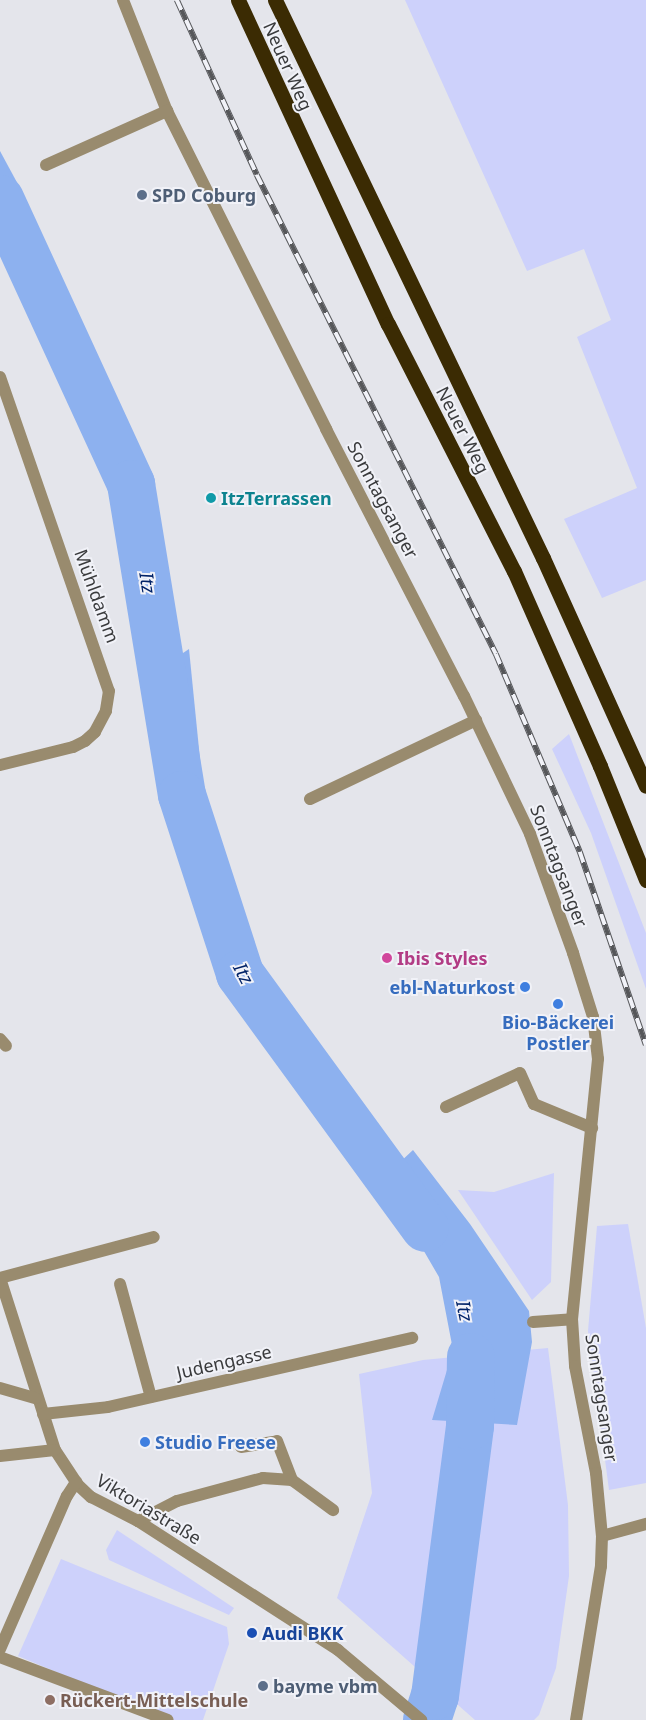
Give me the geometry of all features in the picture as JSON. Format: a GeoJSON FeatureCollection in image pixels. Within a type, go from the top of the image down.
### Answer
{"type":"FeatureCollection","features":[{"type":"Feature","properties":{"kind":"highway","name":"Neuer Weg"},"geometry":{"type":"LineString","coordinates":[[238,0],[388,324],[514,571],[600,766],[646,880]]}},
{"type":"Feature","properties":{"kind":"highway","name":"Neuer Weg"},"geometry":{"type":"LineString","coordinates":[[275,0],[543,558],[646,786]]}},
{"type":"Feature","properties":{"kind":"street","name":"Sonntagsanger"},"geometry":{"type":"LineString","coordinates":[[123,0],[167,111],[476,720],[546,873],[592,1016],[598,1059],[572,1319],[576,1366],[596,1473],[602,1536],[601,1566],[576,1714],[569,1720]]}},
{"type":"Feature","properties":{"kind":"street"},"geometry":{"type":"LineString","coordinates":[[46,165],[167,111]]}},
{"type":"Feature","properties":{"kind":"street","name":"Mühldamm"},"geometry":{"type":"LineString","coordinates":[[0,377],[109,691],[106,711],[95,732],[85,740],[72,747],[0,765]]}},
{"type":"Feature","properties":{"kind":"street"},"geometry":{"type":"LineString","coordinates":[[310,799],[476,720]]}},
{"type":"Feature","properties":{"kind":"street"},"geometry":{"type":"LineString","coordinates":[[446,1107],[520,1073],[534,1104],[592,1128]]}},
{"type":"Feature","properties":{"kind":"street"},"geometry":{"type":"LineString","coordinates":[[0,1278],[154,1237]]}},
{"type":"Feature","properties":{"kind":"street","name":"Viktoriastraße"},"geometry":{"type":"LineString","coordinates":[[0,1278],[36,1398],[55,1450],[76,1482],[92,1497],[138,1521],[363,1668],[421,1720]]}},
{"type":"Feature","properties":{"kind":"street"},"geometry":{"type":"LineString","coordinates":[[120,1284],[151,1397]]}},
{"type":"Feature","properties":{"kind":"street"},"geometry":{"type":"LineString","coordinates":[[533,1322],[572,1319]]}},
{"type":"Feature","properties":{"kind":"street","name":"Judengasse"},"geometry":{"type":"LineString","coordinates":[[42,1414],[108,1407],[412,1338]]}},
{"type":"Feature","properties":{"kind":"street"},"geometry":{"type":"LineString","coordinates":[[0,1388],[36,1398]]}},
{"type":"Feature","properties":{"kind":"street"},"geometry":{"type":"LineString","coordinates":[[241,1447],[277,1441],[292,1480]]}},
{"type":"Feature","properties":{"kind":"street"},"geometry":{"type":"LineString","coordinates":[[0,1456],[55,1450]]}},
{"type":"Feature","properties":{"kind":"street"},"geometry":{"type":"LineString","coordinates":[[138,1521],[177,1501],[262,1478],[292,1480],[333,1510]]}},
{"type":"Feature","properties":{"kind":"street"},"geometry":{"type":"LineString","coordinates":[[0,1649],[67,1496],[76,1482]]}},
{"type":"Feature","properties":{"kind":"street"},"geometry":{"type":"LineString","coordinates":[[602,1536],[646,1524]]}},
{"type":"Feature","properties":{"kind":"street"},"geometry":{"type":"LineString","coordinates":[[0,1657],[168,1720]]}},
{"type":"Feature","properties":{"kind":"shaded area"},"geometry":{"type":"Polygon","coordinates":[[[405,0],[646,0],[646,580],[602,598],[564,519],[637,488],[577,337],[611,320],[584,249],[527,271],[405,0]]]}},
{"type":"Feature","properties":{"kind":"shaded area"},"geometry":{"type":"Polygon","coordinates":[[[569,734],[646,933],[646,989],[591,833],[552,749],[569,734]]]}},
{"type":"Feature","properties":{"kind":"shaded area"},"geometry":{"type":"Polygon","coordinates":[[[554,1173],[551,1282],[532,1300],[458,1190],[494,1192],[554,1173]]]}},
{"type":"Feature","properties":{"kind":"shaded area"},"geometry":{"type":"Polygon","coordinates":[[[628,1224],[646,1328],[646,1483],[609,1490],[588,1331],[597,1226],[628,1224]]]}},
{"type":"Feature","properties":{"kind":"shaded area"},"geometry":{"type":"Polygon","coordinates":[[[548,1348],[568,1505],[569,1576],[556,1668],[539,1715],[534,1720],[475,1720],[337,1598],[372,1493],[359,1374],[423,1360],[548,1348]]]}},
{"type":"Feature","properties":{"kind":"shaded area"},"geometry":{"type":"Polygon","coordinates":[[[117,1530],[234,1608],[229,1615],[109,1560],[106,1550],[117,1530]]]}},
{"type":"Feature","properties":{"kind":"shaded area"},"geometry":{"type":"Polygon","coordinates":[[[61,1559],[227,1627],[229,1644],[203,1720],[171,1720],[18,1656],[61,1559]]]}},
{"type":"Feature","properties":{"kind":"water"},"geometry":{"type":"Polygon","coordinates":[[[0,151],[20,188],[35,232],[0,240],[0,151]]]}},
{"type":"Feature","properties":{"kind":"water"},"geometry":{"type":"Polygon","coordinates":[[[189,649],[201,769],[160,772],[144,679],[189,649]]]}},
{"type":"Feature","properties":{"kind":"water"},"geometry":{"type":"Polygon","coordinates":[[[413,1150],[470,1224],[529,1311],[532,1342],[517,1425],[432,1420],[453,1350],[439,1277],[382,1179],[413,1150]]]}},
{"type":"Feature","properties":{"kind":"waterway","name":"Itz"},"geometry":{"type":"LineString","coordinates":[[0,199],[131,484],[182,795],[240,974],[425,1228]]}},
{"type":"Feature","properties":{"kind":"waterway","name":"Itz"},"geometry":{"type":"LineString","coordinates":[[427,1720],[435,1696],[470,1426],[471,1357]]}},
{"type":"Feature","properties":{"kind":"railway"},"geometry":{"type":"LineString","coordinates":[[177,0],[257,175],[496,654],[580,852],[646,1045]]}},
{"type":"Feature","properties":{"kind":"place","name":"SPD Coburg"},"geometry":{"type":"Point","coordinates":[142,195]}},
{"type":"Feature","properties":{"kind":"place","name":"ItzTerrassen"},"geometry":{"type":"Point","coordinates":[211,498]}},
{"type":"Feature","properties":{"kind":"place","name":"Ibis Styles"},"geometry":{"type":"Point","coordinates":[387,958]}},
{"type":"Feature","properties":{"kind":"place","name":"ebl-Naturkost"},"geometry":{"type":"Point","coordinates":[525,987]}},
{"type":"Feature","properties":{"kind":"place","name":"Bio-Bäckerei Postler"},"geometry":{"type":"Point","coordinates":[558,1004]}},
{"type":"Feature","properties":{"kind":"place","name":"Studio Freese"},"geometry":{"type":"Point","coordinates":[145,1442]}},
{"type":"Feature","properties":{"kind":"place","name":"Audi BKK"},"geometry":{"type":"Point","coordinates":[252,1633]}},
{"type":"Feature","properties":{"kind":"place","name":"bayme vbm"},"geometry":{"type":"Point","coordinates":[263,1686]}},
{"type":"Feature","properties":{"kind":"place","name":"Rückert-Mittelschule"},"geometry":{"type":"Point","coordinates":[50,1700]}}]}
